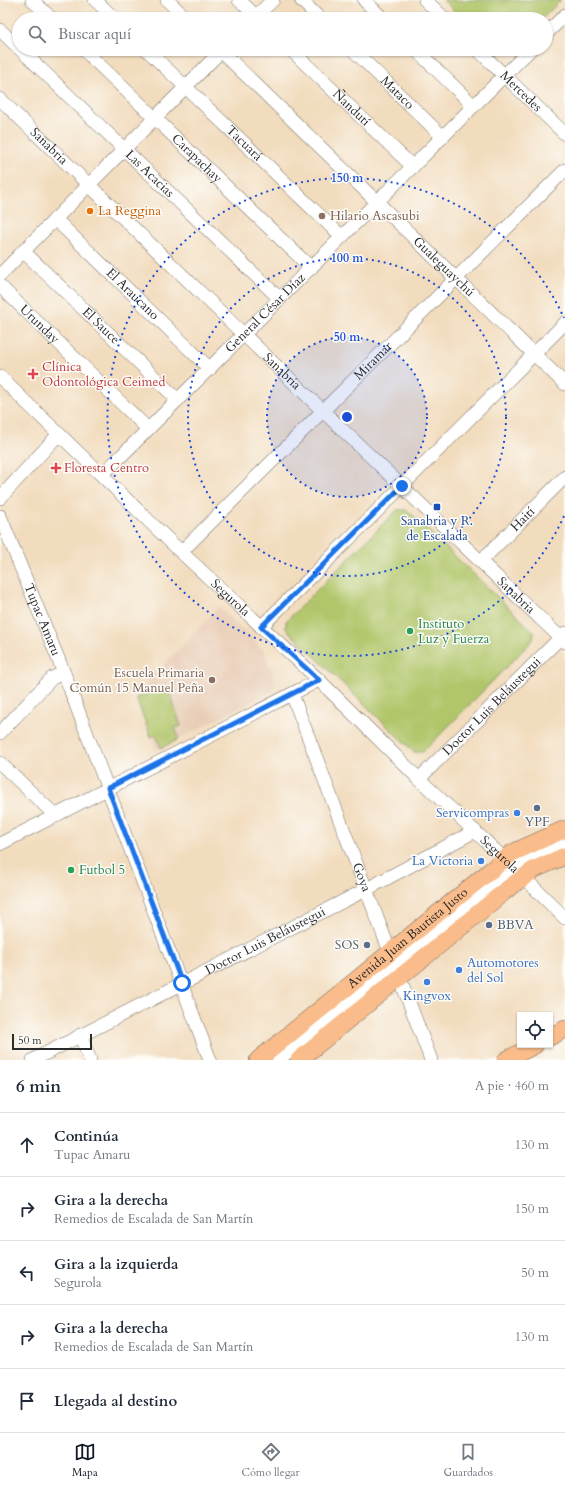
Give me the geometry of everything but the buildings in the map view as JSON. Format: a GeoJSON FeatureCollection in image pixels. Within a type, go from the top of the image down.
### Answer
{"type":"FeatureCollection","features":[{"type":"Feature","properties":{"kind":"main road","name":"Avenida Juan Bautista Justo"},"geometry":{"type":"LineString","coordinates":[[258,1060],[395,965],[513,868],[517,850],[565,829]]}},
{"type":"Feature","properties":{"kind":"main road","name":"Avenida Juan Bautista Justo"},"geometry":{"type":"LineString","coordinates":[[298,1060],[395,965],[513,868],[535,869],[565,856]]}},
{"type":"Feature","properties":{"kind":"main road"},"geometry":{"type":"LineString","coordinates":[[553,1036],[565,1030]]}},
{"type":"Feature","properties":{"kind":"main road"},"geometry":{"type":"LineString","coordinates":[[506,1060],[529,1048]]}},
{"type":"Feature","properties":{"kind":"street"},"geometry":{"type":"LineString","coordinates":[[32,0],[45,12]]}},
{"type":"Feature","properties":{"kind":"street"},"geometry":{"type":"LineString","coordinates":[[96,0],[108,12]]}},
{"type":"Feature","properties":{"kind":"street"},"geometry":{"type":"LineString","coordinates":[[167,0],[180,12]]}},
{"type":"Feature","properties":{"kind":"street"},"geometry":{"type":"LineString","coordinates":[[239,0],[250,12]]}},
{"type":"Feature","properties":{"kind":"street"},"geometry":{"type":"LineString","coordinates":[[261,12],[272,0]]}},
{"type":"Feature","properties":{"kind":"street"},"geometry":{"type":"LineString","coordinates":[[301,0],[313,12]]}},
{"type":"Feature","properties":{"kind":"street"},"geometry":{"type":"LineString","coordinates":[[364,0],[377,12]]}},
{"type":"Feature","properties":{"kind":"street"},"geometry":{"type":"LineString","coordinates":[[425,0],[438,12]]}},
{"type":"Feature","properties":{"kind":"street"},"geometry":{"type":"LineString","coordinates":[[553,27],[565,15]]}},
{"type":"Feature","properties":{"kind":"street","name":"Las Acacias"},"geometry":{"type":"LineString","coordinates":[[0,30],[12,42]]}},
{"type":"Feature","properties":{"kind":"street","name":"Las Acacias"},"geometry":{"type":"LineString","coordinates":[[26,56],[280,299]]}},
{"type":"Feature","properties":{"kind":"street","name":"Carapachay"},"geometry":{"type":"LineString","coordinates":[[90,56],[311,268]]}},
{"type":"Feature","properties":{"kind":"street","name":"Tacuará"},"geometry":{"type":"LineString","coordinates":[[153,56],[342,237]]}},
{"type":"Feature","properties":{"kind":"street"},"geometry":{"type":"LineString","coordinates":[[0,275],[215,56]]}},
{"type":"Feature","properties":{"kind":"street","name":"Gualeguaychú"},"geometry":{"type":"LineString","coordinates":[[227,56],[455,279],[565,384]]}},
{"type":"Feature","properties":{"kind":"street","name":"Ñandutí"},"geometry":{"type":"LineString","coordinates":[[297,56],[413,167]]}},
{"type":"Feature","properties":{"kind":"street","name":"Mataco"},"geometry":{"type":"LineString","coordinates":[[359,56],[443,137]]}},
{"type":"Feature","properties":{"kind":"street"},"geometry":{"type":"LineString","coordinates":[[422,56],[474,106]]}},
{"type":"Feature","properties":{"kind":"street","name":"Mercedes"},"geometry":{"type":"LineString","coordinates":[[484,56],[565,134]]}},
{"type":"Feature","properties":{"kind":"street","name":"General César Díaz"},"geometry":{"type":"LineString","coordinates":[[102,475],[524,56]]}},
{"type":"Feature","properties":{"kind":"street","name":"Sanabria"},"geometry":{"type":"LineString","coordinates":[[3,107],[89,185],[323,411],[563,637]]}},
{"type":"Feature","properties":{"kind":"street","name":"Miramar"},"geometry":{"type":"LineString","coordinates":[[181,552],[565,170]]}},
{"type":"Feature","properties":{"kind":"street","name":"El Araucano"},"geometry":{"type":"LineString","coordinates":[[55,219],[210,369]]}},
{"type":"Feature","properties":{"kind":"street","name":"El Sauce"},"geometry":{"type":"LineString","coordinates":[[23,251],[178,400]]}},
{"type":"Feature","properties":{"kind":"street","name":"Urunday"},"geometry":{"type":"LineString","coordinates":[[0,286],[148,430]]}},
{"type":"Feature","properties":{"kind":"street"},"geometry":{"type":"LineString","coordinates":[[261,627],[565,323]]}},
{"type":"Feature","properties":{"kind":"street","name":"Segurola"},"geometry":{"type":"LineString","coordinates":[[0,377],[181,552],[319,680],[419,779],[565,918]]}},
{"type":"Feature","properties":{"kind":"street"},"geometry":{"type":"LineString","coordinates":[[0,498],[59,434]]}},
{"type":"Feature","properties":{"kind":"street","name":"Haití"},"geometry":{"type":"LineString","coordinates":[[481,561],[565,477]]}},
{"type":"Feature","properties":{"kind":"street","name":"Tupac Amaru"},"geometry":{"type":"LineString","coordinates":[[0,516],[64,673],[210,1060]]}},
{"type":"Feature","properties":{"kind":"street","name":"Doctor Luis Beláustegui"},"geometry":{"type":"LineString","coordinates":[[419,779],[563,637]]}},
{"type":"Feature","properties":{"kind":"street"},"geometry":{"type":"LineString","coordinates":[[0,733],[52,678],[64,673]]}},
{"type":"Feature","properties":{"kind":"street"},"geometry":{"type":"LineString","coordinates":[[0,844],[319,680]]}},
{"type":"Feature","properties":{"kind":"street","name":"Goya"},"geometry":{"type":"LineString","coordinates":[[292,694],[367,888],[431,1060]]}},
{"type":"Feature","properties":{"kind":"street"},"geometry":{"type":"LineString","coordinates":[[0,763],[56,816]]}},
{"type":"Feature","properties":{"kind":"street","name":"Doctor Luis Beláustegui"},"geometry":{"type":"LineString","coordinates":[[33,1060],[475,831]]}},
{"type":"Feature","properties":{"kind":"street"},"geometry":{"type":"LineString","coordinates":[[513,868],[565,843]]}},
{"type":"Feature","properties":{"kind":"street"},"geometry":{"type":"LineString","coordinates":[[278,1060],[322,1024],[344,1013],[386,981],[395,965]]}},
{"type":"Feature","properties":{"kind":"street"},"geometry":{"type":"LineString","coordinates":[[80,1035],[90,1060]]}},
{"type":"Feature","properties":{"kind":"shaded area","name":"Escuela Primaria Común 15 Manuel Peña"},"geometry":{"type":"Polygon","coordinates":[[[219,607],[264,651],[275,682],[272,691],[156,751],[135,695],[219,607]]]}},
{"type":"Feature","properties":{"kind":"green space"},"geometry":{"type":"Polygon","coordinates":[[[443,0],[561,0],[549,12],[455,12],[443,0]]]}},
{"type":"Feature","properties":{"kind":"green space","name":"Instituto Luz y Fuerza"},"geometry":{"type":"Polygon","coordinates":[[[397,510],[407,510],[534,632],[533,640],[423,752],[414,752],[286,629],[286,621],[397,510]]]}},
{"type":"Feature","properties":{"kind":"green space"},"geometry":{"type":"Polygon","coordinates":[[[168,687],[181,726],[175,728],[179,739],[161,748],[156,735],[151,737],[136,698],[168,687]]]}},
{"type":"Feature","properties":{"kind":"place","name":"La Reggina"},"geometry":{"type":"Point","coordinates":[90,211]}},
{"type":"Feature","properties":{"kind":"place","name":"Hilario Ascasubi"},"geometry":{"type":"Point","coordinates":[322,216]}},
{"type":"Feature","properties":{"kind":"place","name":"Clínica Odontológica Ceimed"},"geometry":{"type":"Point","coordinates":[33,374]}},
{"type":"Feature","properties":{"kind":"place","name":"Floresta Centro"},"geometry":{"type":"Point","coordinates":[56,468]}},
{"type":"Feature","properties":{"kind":"place","name":"Sanabria y R. de Escalada"},"geometry":{"type":"Point","coordinates":[437,507]}},
{"type":"Feature","properties":{"kind":"place","name":"Instituto Luz y Fuerza"},"geometry":{"type":"Point","coordinates":[410,631]}},
{"type":"Feature","properties":{"kind":"place","name":"Escuela Primaria Común 15 Manuel Peña"},"geometry":{"type":"Point","coordinates":[212,680]}},
{"type":"Feature","properties":{"kind":"place","name":"YPF"},"geometry":{"type":"Point","coordinates":[537,808]}},
{"type":"Feature","properties":{"kind":"place","name":"Servicompras"},"geometry":{"type":"Point","coordinates":[517,813]}},
{"type":"Feature","properties":{"kind":"place","name":"La Victoria"},"geometry":{"type":"Point","coordinates":[481,861]}},
{"type":"Feature","properties":{"kind":"place","name":"Futbol 5"},"geometry":{"type":"Point","coordinates":[71,870]}},
{"type":"Feature","properties":{"kind":"place","name":"BBVA"},"geometry":{"type":"Point","coordinates":[489,925]}},
{"type":"Feature","properties":{"kind":"place","name":"SOS"},"geometry":{"type":"Point","coordinates":[367,945]}},
{"type":"Feature","properties":{"kind":"place","name":"Automotores del Sol"},"geometry":{"type":"Point","coordinates":[459,970]}},
{"type":"Feature","properties":{"kind":"place","name":"Kingvox"},"geometry":{"type":"Point","coordinates":[427,982]}},
{"type":"Feature","properties":{"kind":"route"},"geometry":{"type":"LineString","coordinates":[[182,983],[108,788],[319,680],[261,627],[402,486]]}}]}
